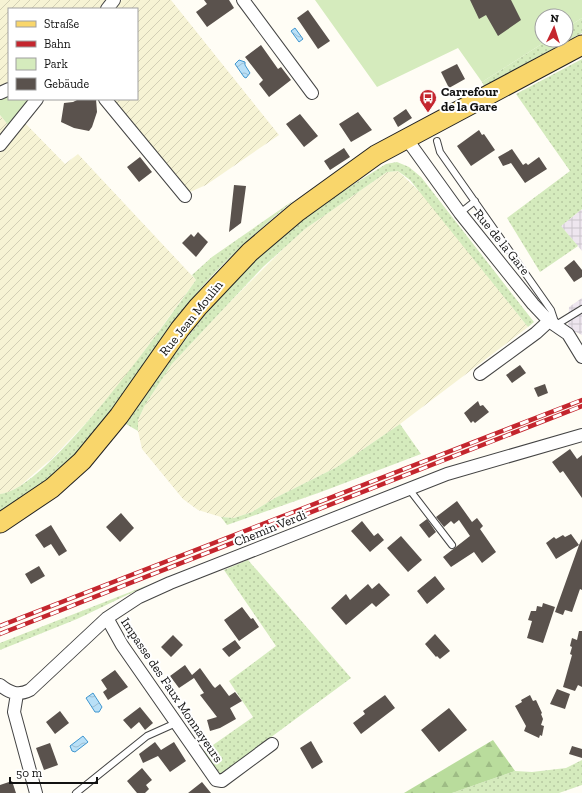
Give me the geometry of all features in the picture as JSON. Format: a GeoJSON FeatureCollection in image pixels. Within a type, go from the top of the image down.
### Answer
{"type":"FeatureCollection","features":[{"type":"Feature","properties":{"kind":"main road","name":"Rue Jean Moulin"},"geometry":{"type":"LineString","coordinates":[[0,522],[52,488],[82,461],[119,416],[185,323],[214,288],[250,252],[317,195],[376,155],[406,138],[582,45]]}},
{"type":"Feature","properties":{"kind":"street"},"geometry":{"type":"LineString","coordinates":[[108,8],[114,0]]}},
{"type":"Feature","properties":{"kind":"street"},"geometry":{"type":"LineString","coordinates":[[242,0],[312,93]]}},
{"type":"Feature","properties":{"kind":"street"},"geometry":{"type":"LineString","coordinates":[[0,145],[37,100]]}},
{"type":"Feature","properties":{"kind":"street"},"geometry":{"type":"LineString","coordinates":[[106,100],[185,196]]}},
{"type":"Feature","properties":{"kind":"street","name":"Rue de la Gare"},"geometry":{"type":"LineString","coordinates":[[406,138],[460,213],[542,316],[568,334],[582,357]]}},
{"type":"Feature","properties":{"kind":"street"},"geometry":{"type":"LineString","coordinates":[[480,374],[536,333],[553,323]]}},
{"type":"Feature","properties":{"kind":"street","name":"Chemin Verdi"},"geometry":{"type":"LineString","coordinates":[[17,694],[30,690],[107,618],[139,597],[170,583],[447,474],[582,435]]}},
{"type":"Feature","properties":{"kind":"street","name":"Impasse des Faux Monnayeurs"},"geometry":{"type":"LineString","coordinates":[[107,618],[122,645],[218,781],[222,781],[272,744]]}},
{"type":"Feature","properties":{"kind":"street"},"geometry":{"type":"LineString","coordinates":[[0,685],[6,690],[17,694],[14,712],[36,793]]}},
{"type":"Feature","properties":{"kind":"lane"},"geometry":{"type":"LineString","coordinates":[[437,141],[440,152],[551,310],[553,323],[582,309]]}},
{"type":"Feature","properties":{"kind":"lane"},"geometry":{"type":"LineString","coordinates":[[460,213],[475,201]]}},
{"type":"Feature","properties":{"kind":"lane"},"geometry":{"type":"LineString","coordinates":[[409,489],[452,546]]}},
{"type":"Feature","properties":{"kind":"lane"},"geometry":{"type":"LineString","coordinates":[[76,793],[147,736],[176,723]]}},
{"type":"Feature","properties":{"kind":"shaded area"},"geometry":{"type":"Polygon","coordinates":[[[0,0],[106,0],[100,8],[8,8],[8,82],[0,86],[0,0]]]}},
{"type":"Feature","properties":{"kind":"shaded area"},"geometry":{"type":"Polygon","coordinates":[[[122,0],[171,0],[279,135],[206,185],[190,192],[186,191],[114,100],[138,100],[138,8],[115,8],[122,0]]]}},
{"type":"Feature","properties":{"kind":"shaded area"},"geometry":{"type":"Polygon","coordinates":[[[0,115],[9,126],[0,138],[0,115]]]}},
{"type":"Feature","properties":{"kind":"shaded area"},"geometry":{"type":"Polygon","coordinates":[[[24,122],[65,164],[78,154],[196,280],[123,380],[86,423],[51,459],[20,486],[7,493],[0,494],[0,151],[24,122]]]}},
{"type":"Feature","properties":{"kind":"shaded area"},"geometry":{"type":"Polygon","coordinates":[[[398,171],[423,195],[528,327],[400,424],[337,467],[275,498],[252,512],[234,518],[221,517],[198,510],[183,499],[142,449],[138,431],[138,420],[145,405],[172,364],[229,303],[285,247],[305,229],[387,172],[398,171]]]}},
{"type":"Feature","properties":{"kind":"shaded area"},"geometry":{"type":"Polygon","coordinates":[[[582,209],[582,251],[561,226],[582,209]]]}},
{"type":"Feature","properties":{"kind":"shaded area"},"geometry":{"type":"Polygon","coordinates":[[[582,298],[582,335],[576,332],[568,334],[569,307],[582,298]]]}},
{"type":"Feature","properties":{"kind":"green space"},"geometry":{"type":"Polygon","coordinates":[[[315,0],[582,0],[582,18],[574,23],[574,8],[534,8],[534,48],[535,48],[482,82],[458,48],[377,87],[315,0]]]}},
{"type":"Feature","properties":{"kind":"green space"},"geometry":{"type":"Polygon","coordinates":[[[582,18],[582,33],[574,37],[574,23],[582,18]]]}},
{"type":"Feature","properties":{"kind":"green space"},"geometry":{"type":"Polygon","coordinates":[[[535,48],[554,48],[484,86],[482,82],[535,48]]]}},
{"type":"Feature","properties":{"kind":"green space"},"geometry":{"type":"Polygon","coordinates":[[[582,59],[582,209],[561,226],[578,246],[540,272],[507,218],[570,171],[516,94],[582,59]]]}},
{"type":"Feature","properties":{"kind":"green space"},"geometry":{"type":"Polygon","coordinates":[[[8,94],[8,100],[31,100],[9,126],[0,115],[0,98],[8,94]]]}},
{"type":"Feature","properties":{"kind":"green space"},"geometry":{"type":"Polygon","coordinates":[[[397,162],[409,167],[421,177],[534,322],[528,327],[410,180],[398,171],[387,172],[305,229],[263,267],[172,364],[145,405],[138,420],[138,431],[126,424],[202,319],[268,248],[315,210],[338,194],[386,164],[397,162]]]}},
{"type":"Feature","properties":{"kind":"green space"},"geometry":{"type":"Polygon","coordinates":[[[294,200],[240,248],[202,287],[162,338],[108,415],[94,433],[69,460],[41,485],[0,513],[0,494],[21,486],[46,465],[75,436],[104,402],[181,301],[196,280],[192,275],[212,257],[294,200]]]}},
{"type":"Feature","properties":{"kind":"green space"},"geometry":{"type":"Polygon","coordinates":[[[400,424],[421,454],[321,492],[227,525],[221,517],[234,518],[252,512],[275,498],[337,467],[400,424]]]}},
{"type":"Feature","properties":{"kind":"green space"},"geometry":{"type":"Polygon","coordinates":[[[248,560],[351,678],[220,775],[203,752],[253,717],[229,681],[276,646],[224,570],[248,560]]]}},
{"type":"Feature","properties":{"kind":"green space"},"geometry":{"type":"Polygon","coordinates":[[[148,585],[77,619],[0,650],[0,643],[148,585]]]}},
{"type":"Feature","properties":{"kind":"green space"},"geometry":{"type":"Polygon","coordinates":[[[493,740],[515,771],[452,793],[404,793],[493,740]]]}},
{"type":"Feature","properties":{"kind":"green space"},"geometry":{"type":"Polygon","coordinates":[[[582,760],[582,785],[559,793],[452,793],[515,771],[532,772],[566,768],[582,760]]]}},
{"type":"Feature","properties":{"kind":"water"},"geometry":{"type":"Polygon","coordinates":[[[295,28],[303,39],[299,42],[291,31],[295,28]]]}},
{"type":"Feature","properties":{"kind":"water"},"geometry":{"type":"Polygon","coordinates":[[[239,60],[245,62],[245,65],[250,73],[246,78],[235,64],[239,60]]]}},
{"type":"Feature","properties":{"kind":"water"},"geometry":{"type":"Polygon","coordinates":[[[93,693],[102,707],[99,712],[95,712],[86,698],[93,693]]]}},
{"type":"Feature","properties":{"kind":"water"},"geometry":{"type":"Polygon","coordinates":[[[83,736],[88,742],[75,752],[72,751],[70,746],[83,736]]]}},
{"type":"Feature","properties":{"kind":"building"},"geometry":{"type":"Polygon","coordinates":[[[204,0],[229,0],[234,8],[207,27],[196,12],[207,4],[204,0]]]}},
{"type":"Feature","properties":{"kind":"building"},"geometry":{"type":"Polygon","coordinates":[[[470,0],[511,0],[521,20],[498,36],[486,15],[479,19],[470,0]]]}},
{"type":"Feature","properties":{"kind":"building"},"geometry":{"type":"Polygon","coordinates":[[[308,10],[330,41],[318,49],[297,18],[308,10]]]}},
{"type":"Feature","properties":{"kind":"building"},"geometry":{"type":"Polygon","coordinates":[[[261,45],[278,69],[281,67],[291,80],[269,97],[259,84],[263,80],[245,57],[261,45]]]}},
{"type":"Feature","properties":{"kind":"building"},"geometry":{"type":"Polygon","coordinates":[[[457,64],[465,79],[449,88],[441,72],[457,64]]]}},
{"type":"Feature","properties":{"kind":"building"},"geometry":{"type":"Polygon","coordinates":[[[77,100],[96,100],[97,112],[92,127],[89,131],[74,128],[61,122],[64,103],[77,100]]]}},
{"type":"Feature","properties":{"kind":"building"},"geometry":{"type":"Polygon","coordinates":[[[406,109],[412,118],[398,127],[393,118],[406,109]]]}},
{"type":"Feature","properties":{"kind":"building"},"geometry":{"type":"Polygon","coordinates":[[[358,112],[372,130],[351,142],[339,124],[358,112]]]}},
{"type":"Feature","properties":{"kind":"building"},"geometry":{"type":"Polygon","coordinates":[[[300,114],[318,136],[304,147],[286,124],[300,114]]]}},
{"type":"Feature","properties":{"kind":"building"},"geometry":{"type":"Polygon","coordinates":[[[479,130],[482,135],[484,134],[495,150],[471,166],[457,146],[479,130]]]}},
{"type":"Feature","properties":{"kind":"building"},"geometry":{"type":"Polygon","coordinates":[[[344,148],[350,157],[330,170],[324,161],[344,148]]]}},
{"type":"Feature","properties":{"kind":"building"},"geometry":{"type":"Polygon","coordinates":[[[512,149],[523,165],[526,163],[528,165],[539,157],[547,169],[525,183],[511,163],[503,166],[498,157],[512,149]]]}},
{"type":"Feature","properties":{"kind":"building"},"geometry":{"type":"Polygon","coordinates":[[[140,157],[152,172],[139,182],[127,167],[140,157]]]}},
{"type":"Feature","properties":{"kind":"building"},"geometry":{"type":"Polygon","coordinates":[[[234,185],[246,186],[241,223],[229,232],[234,185]]]}},
{"type":"Feature","properties":{"kind":"building"},"geometry":{"type":"Polygon","coordinates":[[[198,232],[208,242],[196,257],[182,243],[191,234],[194,237],[198,232]]]}},
{"type":"Feature","properties":{"kind":"building"},"geometry":{"type":"Polygon","coordinates":[[[574,260],[582,270],[582,277],[574,282],[564,268],[574,260]]]}},
{"type":"Feature","properties":{"kind":"building"},"geometry":{"type":"Polygon","coordinates":[[[520,365],[526,373],[512,383],[506,375],[520,365]]]}},
{"type":"Feature","properties":{"kind":"building"},"geometry":{"type":"Polygon","coordinates":[[[545,384],[548,393],[538,397],[534,388],[545,384]]]}},
{"type":"Feature","properties":{"kind":"building"},"geometry":{"type":"Polygon","coordinates":[[[478,401],[480,406],[483,405],[489,412],[475,423],[473,421],[471,423],[464,413],[478,401]]]}},
{"type":"Feature","properties":{"kind":"building"},"geometry":{"type":"Polygon","coordinates":[[[570,449],[577,459],[582,455],[582,498],[563,471],[560,473],[552,462],[570,449]]]}},
{"type":"Feature","properties":{"kind":"building"},"geometry":{"type":"Polygon","coordinates":[[[457,501],[472,522],[477,518],[483,526],[480,529],[496,552],[482,563],[474,552],[451,567],[443,557],[470,536],[459,520],[454,524],[451,521],[444,527],[436,517],[457,501]]]}},
{"type":"Feature","properties":{"kind":"building"},"geometry":{"type":"Polygon","coordinates":[[[121,513],[134,528],[120,542],[106,527],[121,513]]]}},
{"type":"Feature","properties":{"kind":"building"},"geometry":{"type":"Polygon","coordinates":[[[427,519],[436,532],[429,538],[419,525],[427,519]]]}},
{"type":"Feature","properties":{"kind":"building"},"geometry":{"type":"Polygon","coordinates":[[[362,521],[374,536],[378,533],[384,540],[370,552],[351,531],[362,521]]]}},
{"type":"Feature","properties":{"kind":"building"},"geometry":{"type":"Polygon","coordinates":[[[51,525],[67,551],[59,556],[51,544],[44,548],[35,535],[51,525]]]}},
{"type":"Feature","properties":{"kind":"building"},"geometry":{"type":"Polygon","coordinates":[[[571,534],[579,545],[556,559],[546,543],[554,537],[556,539],[563,535],[565,537],[571,534]]]}},
{"type":"Feature","properties":{"kind":"building"},"geometry":{"type":"Polygon","coordinates":[[[401,536],[422,560],[408,572],[387,548],[401,536]]]}},
{"type":"Feature","properties":{"kind":"building"},"geometry":{"type":"Polygon","coordinates":[[[582,539],[582,590],[580,589],[572,612],[565,610],[563,615],[555,612],[582,539]]]}},
{"type":"Feature","properties":{"kind":"building"},"geometry":{"type":"Polygon","coordinates":[[[39,566],[45,576],[31,584],[25,574],[39,566]]]}},
{"type":"Feature","properties":{"kind":"building"},"geometry":{"type":"Polygon","coordinates":[[[435,576],[445,589],[427,604],[417,591],[435,576]]]}},
{"type":"Feature","properties":{"kind":"building"},"geometry":{"type":"Polygon","coordinates":[[[379,583],[390,595],[376,607],[372,603],[346,625],[331,608],[346,594],[350,600],[368,584],[372,589],[379,583]]]}},
{"type":"Feature","properties":{"kind":"building"},"geometry":{"type":"Polygon","coordinates":[[[543,603],[555,607],[543,643],[527,638],[532,621],[528,620],[531,611],[536,611],[537,606],[542,607],[543,603]]]}},
{"type":"Feature","properties":{"kind":"building"},"geometry":{"type":"Polygon","coordinates":[[[242,607],[251,619],[253,618],[259,627],[239,641],[224,620],[242,607]]]}},
{"type":"Feature","properties":{"kind":"building"},"geometry":{"type":"Polygon","coordinates":[[[579,631],[582,631],[582,687],[578,685],[575,691],[563,687],[572,655],[570,654],[572,647],[570,646],[572,638],[577,640],[579,631]]]}},
{"type":"Feature","properties":{"kind":"building"},"geometry":{"type":"Polygon","coordinates":[[[435,634],[450,651],[440,659],[437,656],[436,657],[425,644],[435,634]]]}},
{"type":"Feature","properties":{"kind":"building"},"geometry":{"type":"Polygon","coordinates":[[[173,635],[183,645],[171,657],[161,647],[173,635]]]}},
{"type":"Feature","properties":{"kind":"building"},"geometry":{"type":"Polygon","coordinates":[[[235,640],[241,648],[229,657],[222,649],[235,640]]]}},
{"type":"Feature","properties":{"kind":"building"},"geometry":{"type":"Polygon","coordinates":[[[185,665],[192,675],[200,668],[215,688],[220,684],[229,696],[235,692],[242,701],[230,708],[236,719],[220,728],[210,731],[207,720],[217,717],[200,695],[204,693],[194,678],[179,688],[170,676],[185,665]]]}},
{"type":"Feature","properties":{"kind":"building"},"geometry":{"type":"Polygon","coordinates":[[[115,670],[128,687],[108,700],[103,692],[107,689],[101,680],[115,670]]]}},
{"type":"Feature","properties":{"kind":"building"},"geometry":{"type":"Polygon","coordinates":[[[557,689],[570,694],[565,709],[550,704],[557,689]]]}},
{"type":"Feature","properties":{"kind":"building"},"geometry":{"type":"Polygon","coordinates":[[[385,695],[395,708],[361,734],[353,723],[365,714],[363,711],[385,695]]]}},
{"type":"Feature","properties":{"kind":"building"},"geometry":{"type":"Polygon","coordinates":[[[530,695],[533,701],[536,700],[542,713],[543,719],[541,725],[544,726],[542,736],[540,735],[539,738],[524,731],[526,726],[515,706],[522,702],[521,700],[530,695]]]}},
{"type":"Feature","properties":{"kind":"building"},"geometry":{"type":"Polygon","coordinates":[[[140,707],[153,723],[145,730],[139,722],[131,729],[123,720],[140,707]]]}},
{"type":"Feature","properties":{"kind":"building"},"geometry":{"type":"Polygon","coordinates":[[[449,708],[467,730],[439,752],[421,730],[449,708]]]}},
{"type":"Feature","properties":{"kind":"building"},"geometry":{"type":"Polygon","coordinates":[[[60,711],[69,723],[55,734],[46,722],[60,711]]]}},
{"type":"Feature","properties":{"kind":"building"},"geometry":{"type":"Polygon","coordinates":[[[311,741],[323,762],[312,769],[300,748],[311,741]]]}},
{"type":"Feature","properties":{"kind":"building"},"geometry":{"type":"Polygon","coordinates":[[[155,742],[161,750],[174,742],[186,761],[170,772],[158,756],[143,763],[139,754],[155,742]]]}},
{"type":"Feature","properties":{"kind":"building"},"geometry":{"type":"Polygon","coordinates":[[[50,743],[58,765],[44,770],[36,748],[50,743]]]}},
{"type":"Feature","properties":{"kind":"building"},"geometry":{"type":"Polygon","coordinates":[[[572,746],[582,749],[582,758],[569,754],[572,746]]]}},
{"type":"Feature","properties":{"kind":"building"},"geometry":{"type":"Polygon","coordinates":[[[142,768],[152,780],[146,785],[149,789],[145,793],[137,793],[127,781],[142,768]]]}},
{"type":"Feature","properties":{"kind":"building"},"geometry":{"type":"Polygon","coordinates":[[[12,781],[16,793],[0,793],[0,785],[12,781]]]}},
{"type":"Feature","properties":{"kind":"building"},"geometry":{"type":"Polygon","coordinates":[[[202,782],[211,793],[188,793],[202,782]]]}},
{"type":"Feature","properties":{"kind":"railway"},"geometry":{"type":"LineString","coordinates":[[0,626],[582,400]]}},
{"type":"Feature","properties":{"kind":"railway"},"geometry":{"type":"LineString","coordinates":[[0,634],[582,406]]}},
{"type":"Feature","properties":{"kind":"place","name":"Carrefour de la Gare"},"geometry":{"type":"Point","coordinates":[428,113]}}]}
